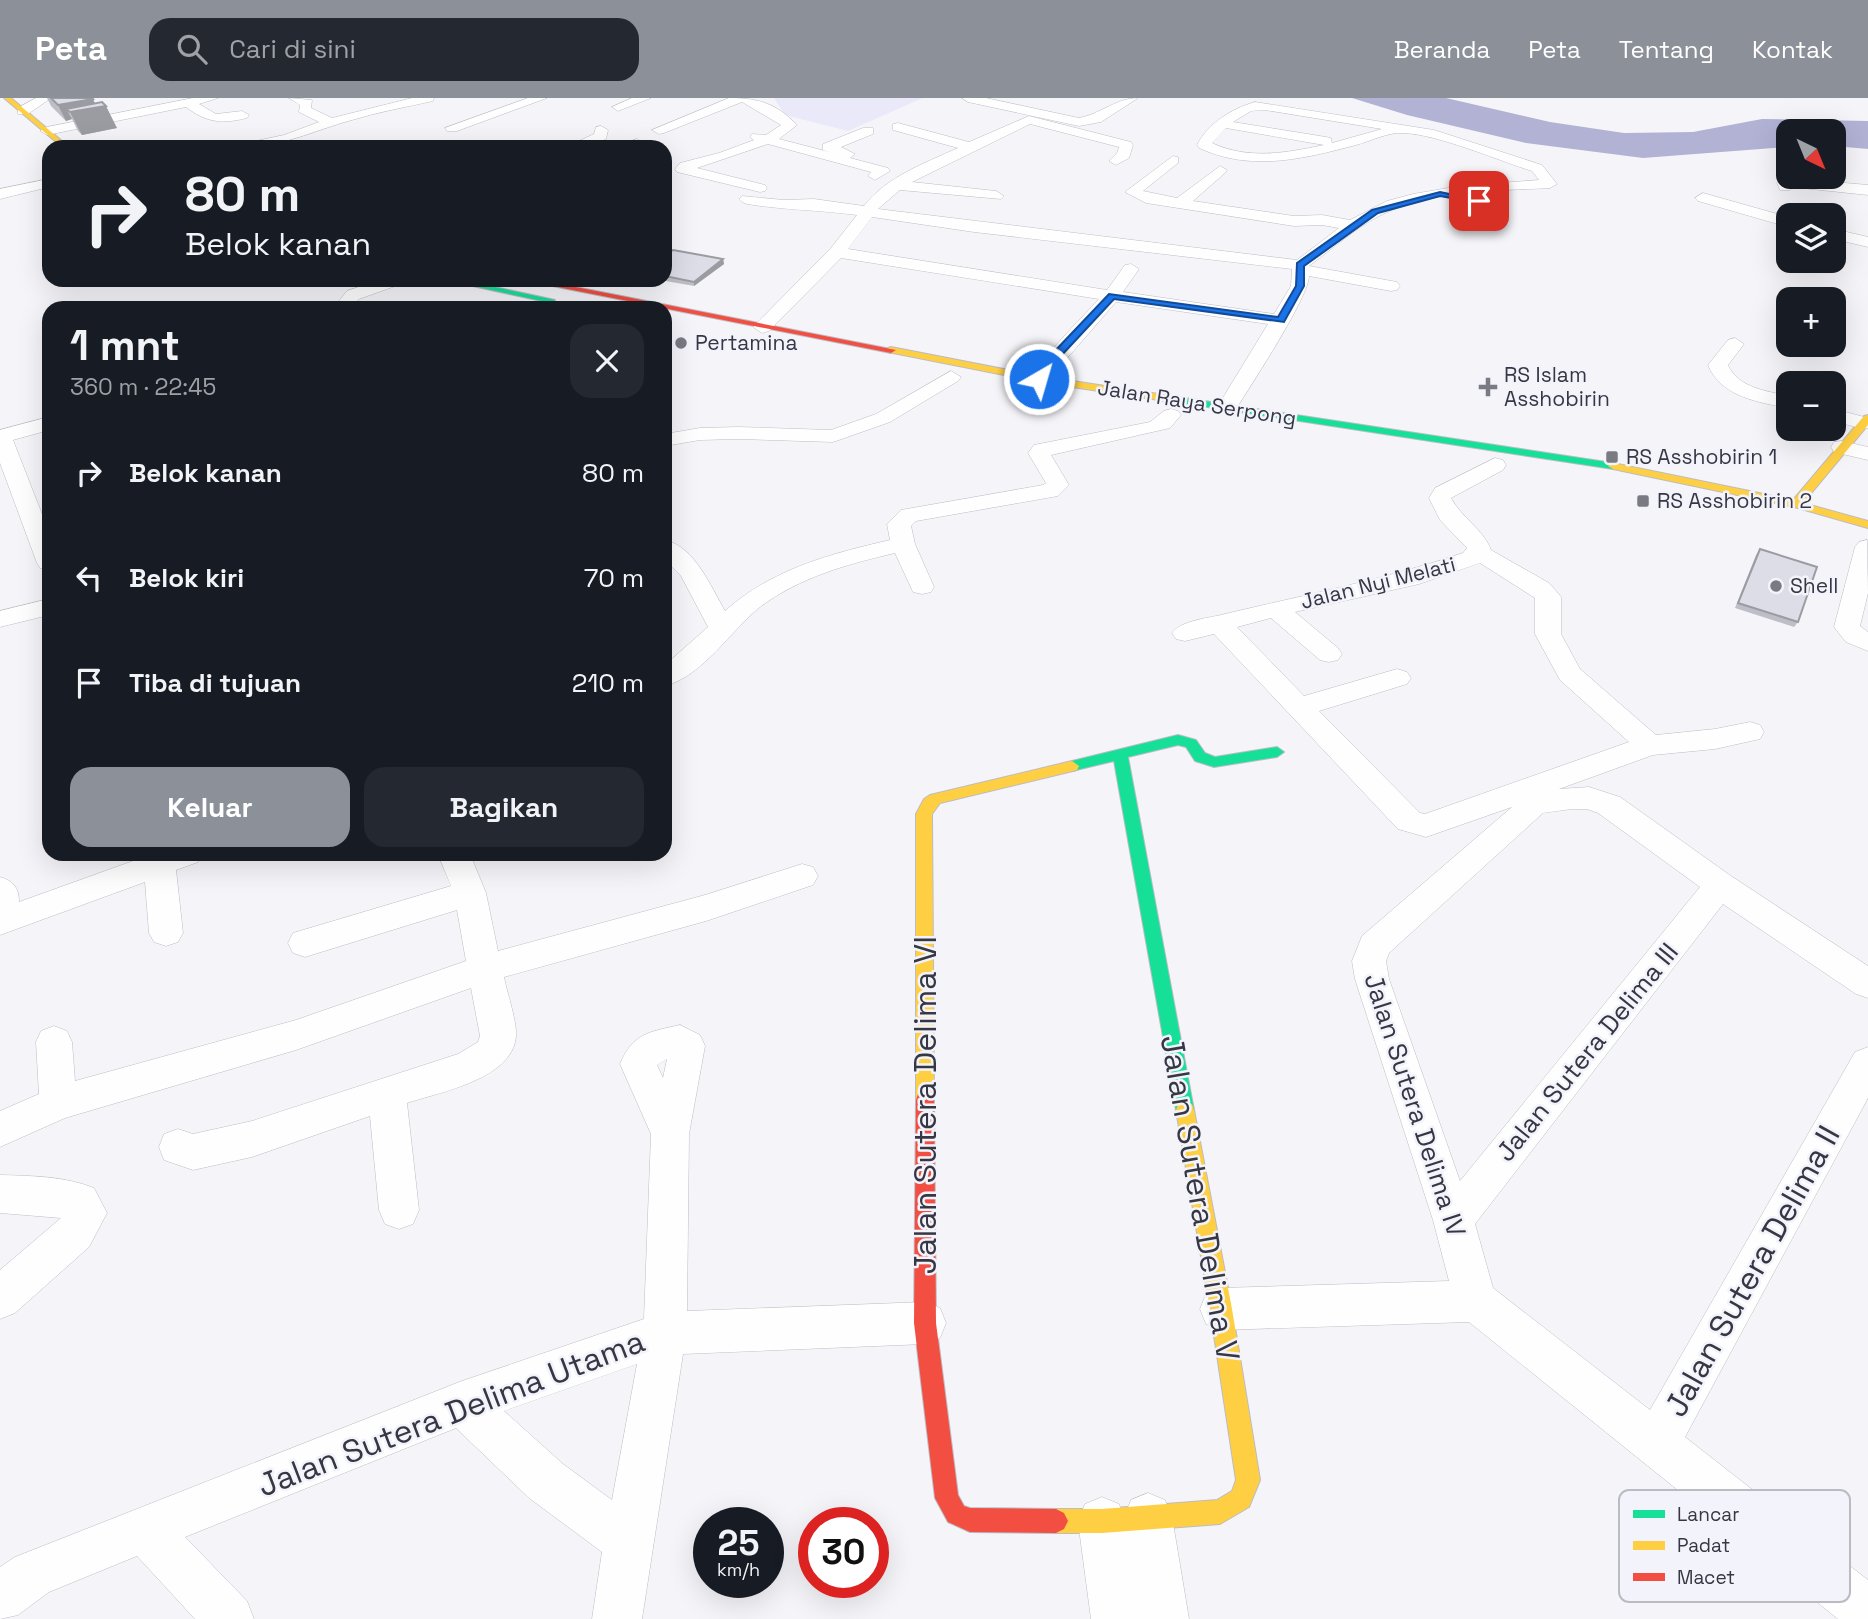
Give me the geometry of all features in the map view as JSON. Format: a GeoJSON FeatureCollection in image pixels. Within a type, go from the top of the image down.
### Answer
{"type":"FeatureCollection","features":[{"type":"Feature","properties":{"kind":"main road"},"geometry":{"type":"LineString","coordinates":[[7,98],[58,140]]}},
{"type":"Feature","properties":{"kind":"main road"},"geometry":{"type":"LineString","coordinates":[[485,287],[558,301]]}},
{"type":"Feature","properties":{"kind":"main road","name":"Jalan Raya Serpong"},"geometry":{"type":"LineString","coordinates":[[561,287],[631,301]]}},
{"type":"Feature","properties":{"kind":"main road","name":"Jalan Raya Serpong"},"geometry":{"type":"LineString","coordinates":[[672,309],[1039,379],[1228,419],[1460,442],[1619,467],[1796,504],[1864,541]]}},
{"type":"Feature","properties":{"kind":"main road","name":"Jalan Raya Serpong"},"geometry":{"type":"LineString","coordinates":[[672,323],[951,377],[1177,416]]}},
{"type":"Feature","properties":{"kind":"main road"},"geometry":{"type":"LineString","coordinates":[[1796,504],[1866,421]]}},
{"type":"Feature","properties":{"kind":"main road","name":"Jalan Raya Serpong"},"geometry":{"type":"LineString","coordinates":[[1262,429],[1501,466]]}},
{"type":"Feature","properties":{"kind":"main road"},"geometry":{"type":"LineString","coordinates":[[1453,458],[1460,442]]}},
{"type":"Feature","properties":{"kind":"main road","name":"Jalan Sutera Delima VI"},"geometry":{"type":"LineString","coordinates":[[1125,1519],[970,1520],[956,1514],[947,1499],[925,1323],[924,814],[929,803],[935,799],[1178,740],[1191,743],[1200,757],[1208,762],[1220,763],[1276,752]]}},
{"type":"Feature","properties":{"kind":"main road","name":"Jalan Sutera Delima V"},"geometry":{"type":"LineString","coordinates":[[1120,756],[1221,1309],[1248,1480],[1241,1499],[1220,1512],[1125,1519]]}},
{"type":"Feature","properties":{"kind":"street"},"geometry":{"type":"LineString","coordinates":[[23,111],[44,98]]}},
{"type":"Feature","properties":{"kind":"street"},"geometry":{"type":"LineString","coordinates":[[47,131],[212,98]]}},
{"type":"Feature","properties":{"kind":"street"},"geometry":{"type":"LineString","coordinates":[[220,98],[256,124]]}},
{"type":"Feature","properties":{"kind":"street"},"geometry":{"type":"LineString","coordinates":[[295,98],[307,103],[304,109],[331,123]]}},
{"type":"Feature","properties":{"kind":"street"},"geometry":{"type":"LineString","coordinates":[[266,140],[288,138],[397,100],[428,98]]}},
{"type":"Feature","properties":{"kind":"street"},"geometry":{"type":"LineString","coordinates":[[452,128],[541,98]]}},
{"type":"Feature","properties":{"kind":"street"},"geometry":{"type":"LineString","coordinates":[[618,107],[645,98]]}},
{"type":"Feature","properties":{"kind":"street"},"geometry":{"type":"LineString","coordinates":[[659,130],[743,98]]}},
{"type":"Feature","properties":{"kind":"street"},"geometry":{"type":"LineString","coordinates":[[677,165],[751,136],[770,124],[744,107],[743,98]]}},
{"type":"Feature","properties":{"kind":"street"},"geometry":{"type":"LineString","coordinates":[[677,165],[713,160],[785,131],[790,125],[743,98]]}},
{"type":"Feature","properties":{"kind":"street"},"geometry":{"type":"LineString","coordinates":[[968,98],[1079,122],[1096,119],[1132,98]]}},
{"type":"Feature","properties":{"kind":"street"},"geometry":{"type":"LineString","coordinates":[[1012,108],[1032,98]]}},
{"type":"Feature","properties":{"kind":"street"},"geometry":{"type":"LineString","coordinates":[[189,103],[210,119],[224,120],[242,116]]}},
{"type":"Feature","properties":{"kind":"street"},"geometry":{"type":"LineString","coordinates":[[1300,268],[1354,226],[1389,206],[1440,194],[1550,184],[1564,176],[1429,133],[1402,128],[1252,105],[1240,109],[1204,144],[1217,152],[1275,160],[1402,128]]}},
{"type":"Feature","properties":{"kind":"street"},"geometry":{"type":"LineString","coordinates":[[762,327],[837,252],[877,198],[917,172],[970,146],[1029,120],[1126,145],[1124,155],[1116,160]]}},
{"type":"Feature","properties":{"kind":"street"},"geometry":{"type":"LineString","coordinates":[[1223,124],[1339,144]]}},
{"type":"Feature","properties":{"kind":"street"},"geometry":{"type":"LineString","coordinates":[[898,127],[970,146]]}},
{"type":"Feature","properties":{"kind":"street"},"geometry":{"type":"LineString","coordinates":[[591,140],[601,136],[601,130]]}},
{"type":"Feature","properties":{"kind":"street"},"geometry":{"type":"LineString","coordinates":[[868,131],[828,147],[917,172]]}},
{"type":"Feature","properties":{"kind":"street"},"geometry":{"type":"LineString","coordinates":[[1058,143],[1084,133]]}},
{"type":"Feature","properties":{"kind":"street"},"geometry":{"type":"LineString","coordinates":[[751,136],[883,170],[874,176]]}},
{"type":"Feature","properties":{"kind":"street"},"geometry":{"type":"LineString","coordinates":[[1173,160],[1133,192],[1146,198],[1293,221],[1322,220],[1354,226]]}},
{"type":"Feature","properties":{"kind":"street"},"geometry":{"type":"LineString","coordinates":[[677,165],[760,188]]}},
{"type":"Feature","properties":{"kind":"street"},"geometry":{"type":"LineString","coordinates":[[1537,167],[1550,184]]}},
{"type":"Feature","properties":{"kind":"street"},"geometry":{"type":"LineString","coordinates":[[1182,202],[1220,170]]}},
{"type":"Feature","properties":{"kind":"street"},"geometry":{"type":"LineString","coordinates":[[1846,172],[1868,176]]}},
{"type":"Feature","properties":{"kind":"street"},"geometry":{"type":"LineString","coordinates":[[0,194],[42,185]]}},
{"type":"Feature","properties":{"kind":"street"},"geometry":{"type":"LineString","coordinates":[[896,185],[996,196]]}},
{"type":"Feature","properties":{"kind":"street"},"geometry":{"type":"LineString","coordinates":[[1516,185],[1551,200]]}},
{"type":"Feature","properties":{"kind":"street"},"geometry":{"type":"LineString","coordinates":[[1846,188],[1868,190]]}},
{"type":"Feature","properties":{"kind":"street"},"geometry":{"type":"LineString","coordinates":[[1440,194],[1486,202]]}},
{"type":"Feature","properties":{"kind":"street"},"geometry":{"type":"LineString","coordinates":[[877,198],[905,202]]}},
{"type":"Feature","properties":{"kind":"street"},"geometry":{"type":"LineString","coordinates":[[1703,198],[1776,219]]}},
{"type":"Feature","properties":{"kind":"street"},"geometry":{"type":"LineString","coordinates":[[747,199],[784,205],[814,204],[1300,268],[1391,286]]}},
{"type":"Feature","properties":{"kind":"street"},"geometry":{"type":"LineString","coordinates":[[1846,237],[1868,242]]}},
{"type":"Feature","properties":{"kind":"street"},"geometry":{"type":"LineString","coordinates":[[837,252],[1281,320]]}},
{"type":"Feature","properties":{"kind":"street"},"geometry":{"type":"LineString","coordinates":[[1228,419],[1300,286],[1300,268]]}},
{"type":"Feature","properties":{"kind":"street"},"geometry":{"type":"LineString","coordinates":[[1039,379],[1057,355],[1112,296],[1131,269]]}},
{"type":"Feature","properties":{"kind":"street"},"geometry":{"type":"LineString","coordinates":[[348,301],[353,295],[375,287]]}},
{"type":"Feature","properties":{"kind":"street"},"geometry":{"type":"LineString","coordinates":[[1735,344],[1718,365],[1718,370],[1729,383],[1776,398]]}},
{"type":"Feature","properties":{"kind":"street"},"geometry":{"type":"LineString","coordinates":[[672,439],[701,434],[738,433],[833,436],[883,418],[951,377]]}},
{"type":"Feature","properties":{"kind":"street"},"geometry":{"type":"LineString","coordinates":[[922,587],[903,544],[899,524],[909,515],[1055,488],[1058,485],[1039,453],[1047,448],[1155,427],[1177,416]]}},
{"type":"Feature","properties":{"kind":"street"},"geometry":{"type":"LineString","coordinates":[[1846,417],[1866,421]]}},
{"type":"Feature","properties":{"kind":"street"},"geometry":{"type":"LineString","coordinates":[[42,425],[1,437],[42,545]]}},
{"type":"Feature","properties":{"kind":"street"},"geometry":{"type":"LineString","coordinates":[[1842,447],[1868,454]]}},
{"type":"Feature","properties":{"kind":"street","name":"Jalan Nyi Melati"},"geometry":{"type":"LineString","coordinates":[[1185,633],[1275,609],[1410,579],[1472,558],[1479,553],[1479,547],[1448,515],[1440,498],[1443,493],[1501,466]]}},
{"type":"Feature","properties":{"kind":"street"},"geometry":{"type":"LineString","coordinates":[[1864,541],[1847,627],[1855,636],[1868,643]]}},
{"type":"Feature","properties":{"kind":"street"},"geometry":{"type":"LineString","coordinates":[[672,672],[695,656],[721,627],[762,594],[790,578],[848,558],[903,544]]}},
{"type":"Feature","properties":{"kind":"street"},"geometry":{"type":"LineString","coordinates":[[1479,553],[1541,588],[1548,597],[1548,634],[1570,674],[1650,745]]}},
{"type":"Feature","properties":{"kind":"street"},"geometry":{"type":"LineString","coordinates":[[672,554],[691,572],[721,627]]}},
{"type":"Feature","properties":{"kind":"street"},"geometry":{"type":"LineString","coordinates":[[0,618],[42,609]]}},
{"type":"Feature","properties":{"kind":"street"},"geometry":{"type":"LineString","coordinates":[[1275,609],[1329,654]]}},
{"type":"Feature","properties":{"kind":"street"},"geometry":{"type":"LineString","coordinates":[[1218,624],[1409,821],[1426,826],[1650,745],[1715,739],[1750,732]]}},
{"type":"Feature","properties":{"kind":"street"},"geometry":{"type":"LineString","coordinates":[[1299,708],[1397,678]]}},
{"type":"Feature","properties":{"kind":"street","name":"Jalan Sutera Delima IV"},"geometry":{"type":"LineString","coordinates":[[1476,1301],[1453,1220],[1372,979],[1369,961],[1374,946],[1534,804],[1589,798],[1609,805],[1720,885]]}},
{"type":"Feature","properties":{"kind":"street"},"geometry":{"type":"LineString","coordinates":[[1,911],[157,861]]}},
{"type":"Feature","properties":{"kind":"street"},"geometry":{"type":"LineString","coordinates":[[166,933],[169,861]]}},
{"type":"Feature","properties":{"kind":"street"},"geometry":{"type":"LineString","coordinates":[[177,1147],[193,1152],[252,1139],[469,1066],[492,1052],[498,1036],[487,968],[470,893],[457,861]]}},
{"type":"Feature","properties":{"kind":"street"},"geometry":{"type":"LineString","coordinates":[[0,1130],[58,1103],[296,1035],[487,968],[706,908],[802,876]]}},
{"type":"Feature","properties":{"kind":"street"},"geometry":{"type":"LineString","coordinates":[[1720,885],[1868,984]]}},
{"type":"Feature","properties":{"kind":"street","name":"Jalan Sutera Delima III"},"geometry":{"type":"LineString","coordinates":[[1453,1220],[1720,885]]}},
{"type":"Feature","properties":{"kind":"street"},"geometry":{"type":"LineString","coordinates":[[305,943],[470,893]]}},
{"type":"Feature","properties":{"kind":"street"},"geometry":{"type":"LineString","coordinates":[[54,1042],[58,1103]]}},
{"type":"Feature","properties":{"kind":"street","name":"Jalan Sutera Delima II"},"geometry":{"type":"LineString","coordinates":[[1657,1443],[1868,1063]]}},
{"type":"Feature","properties":{"kind":"street"},"geometry":{"type":"LineString","coordinates":[[387,1093],[398,1210]]}},
{"type":"Feature","properties":{"kind":"street"},"geometry":{"type":"LineString","coordinates":[[617,1619],[665,1332],[670,1134]]}},
{"type":"Feature","properties":{"kind":"street"},"geometry":{"type":"LineString","coordinates":[[0,1194],[47,1196],[80,1202],[87,1213],[75,1233],[0,1298]]}},
{"type":"Feature","properties":{"kind":"street"},"geometry":{"type":"LineString","coordinates":[[1221,1309],[1476,1301],[1716,1490]]}},
{"type":"Feature","properties":{"kind":"street","name":"Jalan Sutera Delima Utama"},"geometry":{"type":"LineString","coordinates":[[0,1597],[32,1574],[462,1403],[665,1332],[925,1323]]}},
{"type":"Feature","properties":{"kind":"street"},"geometry":{"type":"LineString","coordinates":[[462,1403],[546,1481],[628,1541]]}},
{"type":"Feature","properties":{"kind":"street"},"geometry":{"type":"LineString","coordinates":[[1116,1619],[1125,1519]]}},
{"type":"Feature","properties":{"kind":"street"},"geometry":{"type":"LineString","coordinates":[[1125,1519],[1164,1619]]}},
{"type":"Feature","properties":{"kind":"street"},"geometry":{"type":"LineString","coordinates":[[145,1530],[229,1619]]}},
{"type":"Feature","properties":{"kind":"street"},"geometry":{"type":"LineString","coordinates":[[1850,1597],[1868,1611]]}},
{"type":"Feature","properties":{"kind":"shaded area"},"geometry":{"type":"Polygon","coordinates":[[[774,98],[923,98],[848,131],[785,115],[774,98]]]}},
{"type":"Feature","properties":{"kind":"water"},"geometry":{"type":"Polygon","coordinates":[[[1352,98],[1446,98],[1550,122],[1624,133],[1693,132],[1762,119],[1776,119],[1776,148],[1643,158],[1526,143],[1407,115],[1352,98]]]}},
{"type":"Feature","properties":{"kind":"water"},"geometry":{"type":"Polygon","coordinates":[[[1846,121],[1868,121],[1868,149],[1846,147],[1846,121]]]}},
{"type":"Feature","properties":{"kind":"building"},"geometry":{"type":"Polygon","coordinates":[[[51,98],[92,98],[93,99],[58,105],[51,98]]]}},
{"type":"Feature","properties":{"kind":"building"},"geometry":{"type":"Polygon","coordinates":[[[102,102],[106,106],[70,112],[66,109],[102,102]]]}},
{"type":"Feature","properties":{"kind":"building"},"geometry":{"type":"Polygon","coordinates":[[[672,251],[723,259],[694,282],[672,277],[672,251]]]}},
{"type":"Feature","properties":{"kind":"building","name":"Shell"},"geometry":{"type":"Polygon","coordinates":[[[1760,549],[1817,567],[1798,622],[1738,603],[1760,549]]]}},
{"type":"Feature","properties":{"kind":"traffic: fast"},"geometry":{"type":"LineString","coordinates":[[485,287],[551,300]]}},
{"type":"Feature","properties":{"kind":"traffic: fast"},"geometry":{"type":"LineString","coordinates":[[1172,399],[1613,466]]}},
{"type":"Feature","properties":{"kind":"traffic: fast"},"geometry":{"type":"LineString","coordinates":[[1072,766],[1178,740],[1191,743],[1200,757],[1214,762],[1277,752]]}},
{"type":"Feature","properties":{"kind":"traffic: fast"},"geometry":{"type":"LineString","coordinates":[[1120,756],[1185,1110]]}},
{"type":"Feature","properties":{"kind":"traffic: slow"},"geometry":{"type":"LineString","coordinates":[[7,98],[58,140]]}},
{"type":"Feature","properties":{"kind":"traffic: slow"},"geometry":{"type":"LineString","coordinates":[[891,350],[1039,379],[1172,399]]}},
{"type":"Feature","properties":{"kind":"traffic: slow"},"geometry":{"type":"LineString","coordinates":[[1796,504],[1868,418]]}},
{"type":"Feature","properties":{"kind":"traffic: slow"},"geometry":{"type":"LineString","coordinates":[[1613,466],[1796,504],[1868,525]]}},
{"type":"Feature","properties":{"kind":"traffic: slow"},"geometry":{"type":"LineString","coordinates":[[925,1100],[924,814],[929,803],[935,799],[1072,766]]}},
{"type":"Feature","properties":{"kind":"traffic: slow"},"geometry":{"type":"LineString","coordinates":[[1056,1521],[1102,1521],[1220,1512],[1241,1499],[1248,1480],[1185,1110]]}},
{"type":"Feature","properties":{"kind":"traffic: jam"},"geometry":{"type":"LineString","coordinates":[[562,287],[636,301]]}},
{"type":"Feature","properties":{"kind":"traffic: jam"},"geometry":{"type":"LineString","coordinates":[[672,308],[891,350]]}},
{"type":"Feature","properties":{"kind":"traffic: jam"},"geometry":{"type":"LineString","coordinates":[[925,1100],[925,1323],[947,1498],[956,1514],[970,1520],[1056,1521]]}},
{"type":"Feature","properties":{"kind":"place","name":"Pertamina"},"geometry":{"type":"Point","coordinates":[681,343]}},
{"type":"Feature","properties":{"kind":"place","name":"RS Islam Asshobirin"},"geometry":{"type":"Point","coordinates":[1488,387]}},
{"type":"Feature","properties":{"kind":"place","name":"RS Asshobirin 1"},"geometry":{"type":"Point","coordinates":[1612,457]}},
{"type":"Feature","properties":{"kind":"place","name":"RS Asshobirin 2"},"geometry":{"type":"Point","coordinates":[1643,501]}},
{"type":"Feature","properties":{"kind":"place","name":"Shell"},"geometry":{"type":"Point","coordinates":[1776,586]}},
{"type":"Feature","properties":{"kind":"route"},"geometry":{"type":"LineString","coordinates":[[1039,379],[1057,355],[1112,296],[1281,320],[1300,286],[1300,265],[1375,212],[1440,194],[1479,201]]}}]}
